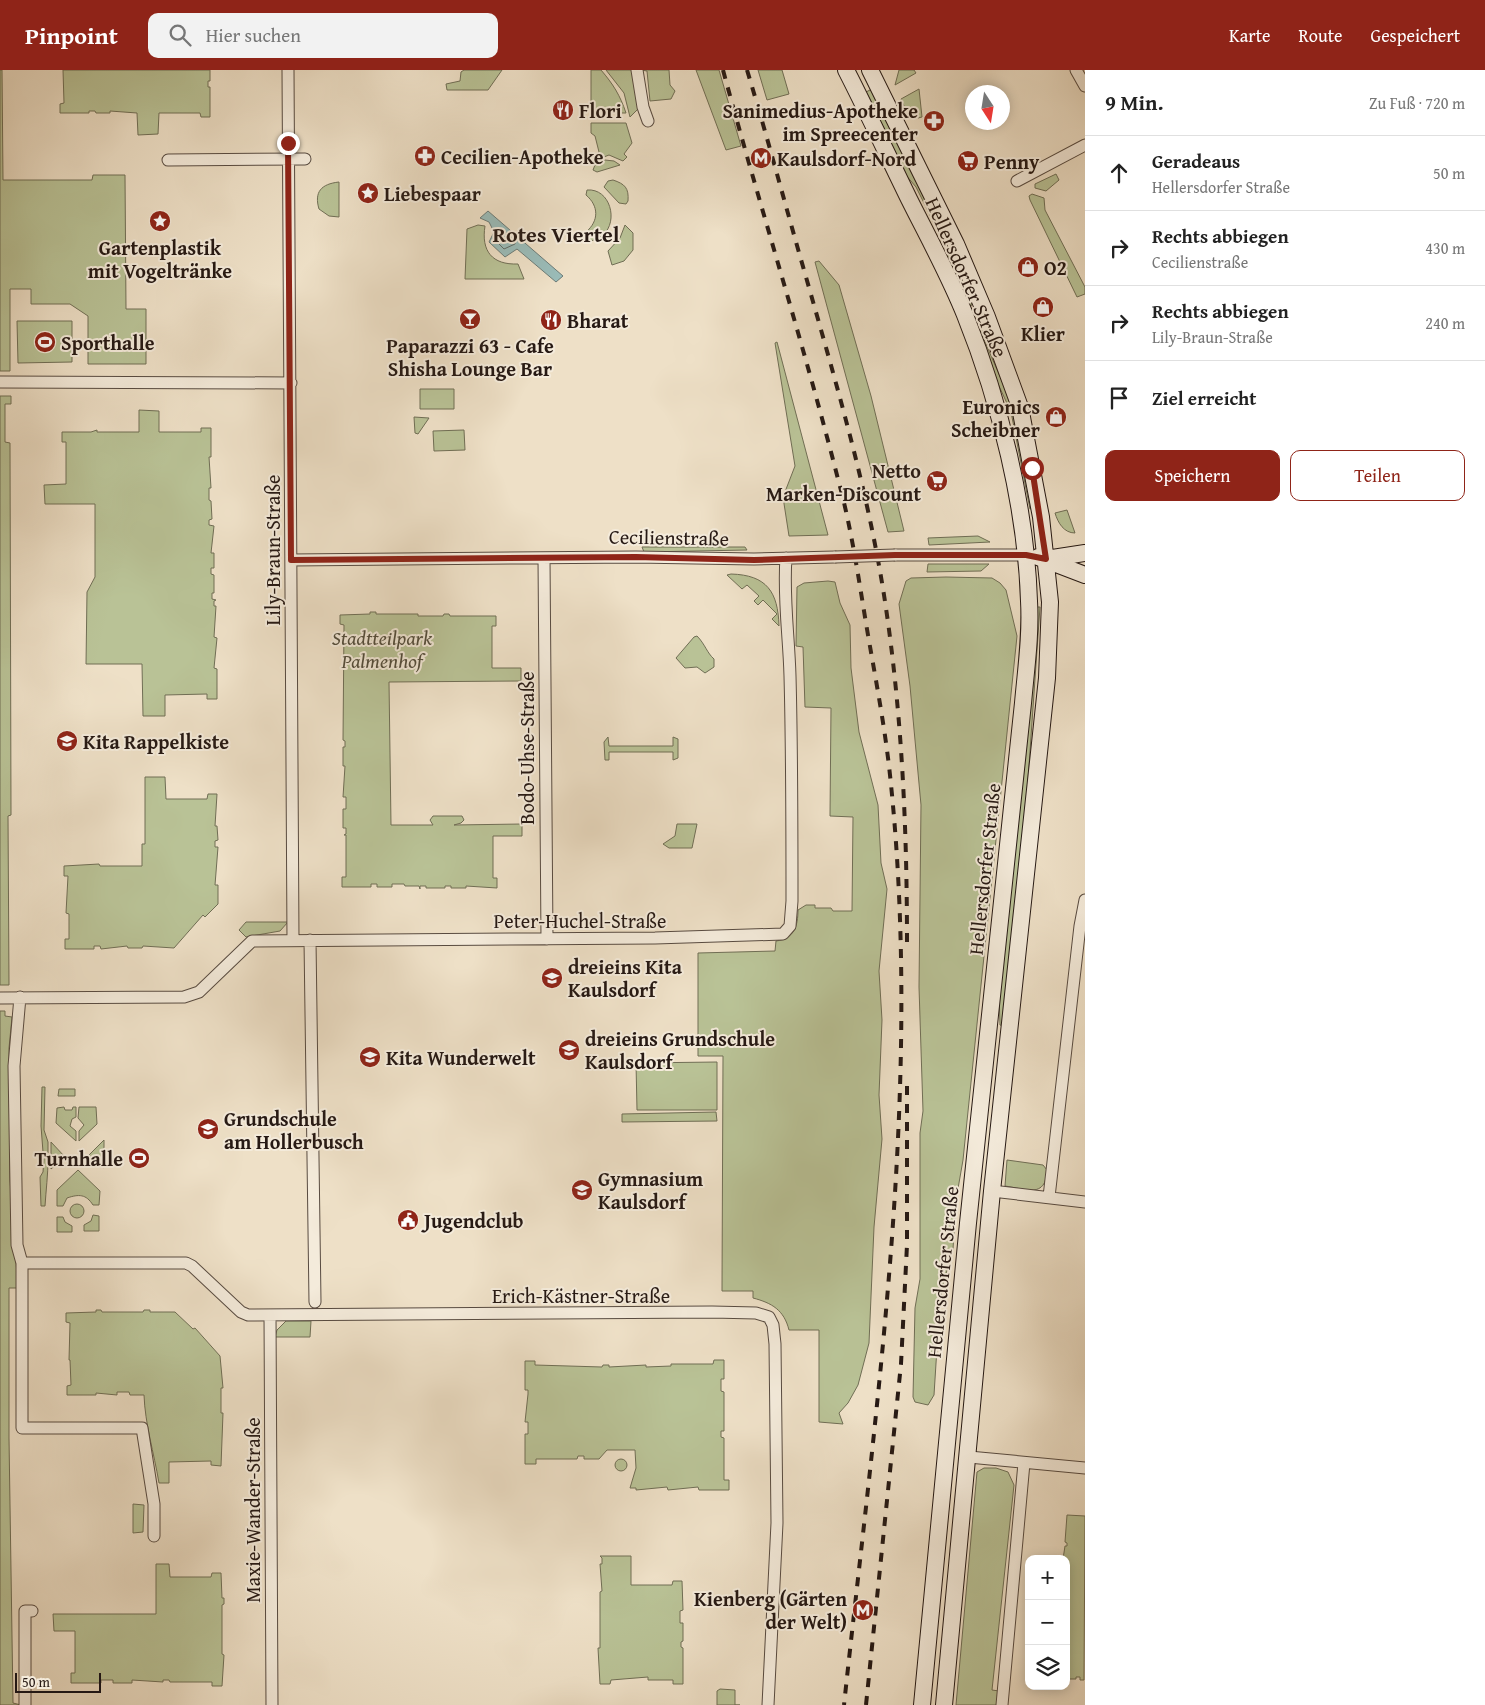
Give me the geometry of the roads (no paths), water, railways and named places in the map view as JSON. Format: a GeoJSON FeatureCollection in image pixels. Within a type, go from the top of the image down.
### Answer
{"type":"FeatureCollection","features":[{"type":"Feature","properties":{"kind":"main road","name":"Hellersdorfer Straße"},"geometry":{"type":"LineString","coordinates":[[846,70],[964,314],[1000,421],[1026,555],[1030,602],[1029,641],[972,1190],[922,1705]]}},
{"type":"Feature","properties":{"kind":"main road","name":"Hellersdorfer Straße"},"geometry":{"type":"LineString","coordinates":[[870,70],[956,244],[987,317],[1020,407],[1030,453],[1046,559],[1050,609],[1047,678],[992,1192],[969,1457],[944,1705]]}},
{"type":"Feature","properties":{"kind":"main road"},"geometry":{"type":"LineString","coordinates":[[964,314],[972,311],[979,316],[994,356],[1009,376]]}},
{"type":"Feature","properties":{"kind":"main road","name":"Cecilienstraße"},"geometry":{"type":"LineString","coordinates":[[1046,559],[1085,553]]}},
{"type":"Feature","properties":{"kind":"main road","name":"Cecilienstraße"},"geometry":{"type":"LineString","coordinates":[[1026,555],[1046,559],[1085,575]]}},
{"type":"Feature","properties":{"kind":"main road"},"geometry":{"type":"LineString","coordinates":[[972,1190],[992,1192]]}},
{"type":"Feature","properties":{"kind":"street","name":"Lily-Braun-Straße"},"geometry":{"type":"LineString","coordinates":[[288,70],[293,940]]}},
{"type":"Feature","properties":{"kind":"street"},"geometry":{"type":"LineString","coordinates":[[637,70],[643,108],[648,121]]}},
{"type":"Feature","properties":{"kind":"street"},"geometry":{"type":"LineString","coordinates":[[1076,70],[1085,86]]}},
{"type":"Feature","properties":{"kind":"street"},"geometry":{"type":"LineString","coordinates":[[1016,181],[1085,145]]}},
{"type":"Feature","properties":{"kind":"street"},"geometry":{"type":"LineString","coordinates":[[168,160],[306,159]]}},
{"type":"Feature","properties":{"kind":"street"},"geometry":{"type":"LineString","coordinates":[[0,382],[291,383]]}},
{"type":"Feature","properties":{"kind":"street","name":"Cecilienstraße"},"geometry":{"type":"LineString","coordinates":[[291,560],[1026,555]]}},
{"type":"Feature","properties":{"kind":"street","name":"Bodo-Uhse-Straße"},"geometry":{"type":"LineString","coordinates":[[544,558],[547,938]]}},
{"type":"Feature","properties":{"kind":"street","name":"Peter-Huchel-Straße"},"geometry":{"type":"LineString","coordinates":[[0,998],[184,997],[198,992],[252,941],[775,936],[783,934],[790,926],[792,901],[791,732],[788,615],[784,584],[786,558]]}},
{"type":"Feature","properties":{"kind":"street"},"geometry":{"type":"LineString","coordinates":[[1050,1197],[1080,926],[1085,900]]}},
{"type":"Feature","properties":{"kind":"street"},"geometry":{"type":"LineString","coordinates":[[310,940],[315,1302]]}},
{"type":"Feature","properties":{"kind":"street"},"geometry":{"type":"LineString","coordinates":[[20,997],[14,1066],[16,1245],[22,1264],[22,1428],[142,1428],[154,1504],[154,1536]]}},
{"type":"Feature","properties":{"kind":"street"},"geometry":{"type":"LineString","coordinates":[[992,1192],[1085,1202]]}},
{"type":"Feature","properties":{"kind":"street","name":"Erich-Kästner-Straße"},"geometry":{"type":"LineString","coordinates":[[22,1264],[186,1263],[192,1266],[241,1312],[248,1316],[721,1312],[756,1313],[769,1317],[773,1325],[776,1344],[777,1523],[768,1705]]}},
{"type":"Feature","properties":{"kind":"street","name":"Maxie-Wander-Straße"},"geometry":{"type":"LineString","coordinates":[[270,1315],[272,1705]]}},
{"type":"Feature","properties":{"kind":"street"},"geometry":{"type":"LineString","coordinates":[[969,1457],[1085,1468]]}},
{"type":"Feature","properties":{"kind":"street"},"geometry":{"type":"LineString","coordinates":[[1002,1705],[1024,1462]]}},
{"type":"Feature","properties":{"kind":"street"},"geometry":{"type":"LineString","coordinates":[[25,1705],[25,1611],[32,1611]]}},
{"type":"Feature","properties":{"kind":"water"},"geometry":{"type":"Polygon","coordinates":[[[488,211],[563,276],[556,282],[517,249],[505,257],[489,242],[494,232],[489,222],[480,218],[488,211]]]}},
{"type":"Feature","properties":{"kind":"railway"},"geometry":{"type":"LineString","coordinates":[[723,70],[810,377],[847,517],[886,740],[899,891],[901,1008],[899,1124],[892,1240],[882,1357],[844,1705]]}},
{"type":"Feature","properties":{"kind":"railway"},"geometry":{"type":"LineString","coordinates":[[747,70],[839,396],[860,475],[877,555],[890,639],[899,726],[906,856],[907,944]]}},
{"type":"Feature","properties":{"kind":"railway"},"geometry":{"type":"LineString","coordinates":[[866,1705],[901,1364],[907,1245],[907,1084]]}},
{"type":"Feature","properties":{"kind":"place","name":"Flori"},"geometry":{"type":"Point","coordinates":[563,110]}},
{"type":"Feature","properties":{"kind":"place","name":"Sanimedius-Apotheke im Spreecenter"},"geometry":{"type":"Point","coordinates":[934,121]}},
{"type":"Feature","properties":{"kind":"place","name":"Cecilien-Apotheke"},"geometry":{"type":"Point","coordinates":[425,156]}},
{"type":"Feature","properties":{"kind":"place","name":"Kaulsdorf-Nord"},"geometry":{"type":"Point","coordinates":[761,158]}},
{"type":"Feature","properties":{"kind":"place","name":"Penny"},"geometry":{"type":"Point","coordinates":[968,161]}},
{"type":"Feature","properties":{"kind":"place","name":"Liebespaar"},"geometry":{"type":"Point","coordinates":[368,193]}},
{"type":"Feature","properties":{"kind":"place","name":"Gartenplastik mit Vogeltränke"},"geometry":{"type":"Point","coordinates":[160,221]}},
{"type":"Feature","properties":{"kind":"place","name":"O2"},"geometry":{"type":"Point","coordinates":[1028,267]}},
{"type":"Feature","properties":{"kind":"place","name":"Klier"},"geometry":{"type":"Point","coordinates":[1043,307]}},
{"type":"Feature","properties":{"kind":"place","name":"Paparazzi 63 - Cafe Shisha Lounge Bar"},"geometry":{"type":"Point","coordinates":[470,319]}},
{"type":"Feature","properties":{"kind":"place","name":"Bharat"},"geometry":{"type":"Point","coordinates":[551,320]}},
{"type":"Feature","properties":{"kind":"place","name":"Sporthalle"},"geometry":{"type":"Point","coordinates":[45,342]}},
{"type":"Feature","properties":{"kind":"place","name":"Euronics Scheibner"},"geometry":{"type":"Point","coordinates":[1056,417]}},
{"type":"Feature","properties":{"kind":"place","name":"Netto Marken-Discount"},"geometry":{"type":"Point","coordinates":[937,481]}},
{"type":"Feature","properties":{"kind":"place","name":"Kita Rappelkiste"},"geometry":{"type":"Point","coordinates":[67,741]}},
{"type":"Feature","properties":{"kind":"place","name":"dreieins Kita Kaulsdorf"},"geometry":{"type":"Point","coordinates":[552,978]}},
{"type":"Feature","properties":{"kind":"place","name":"dreieins Grundschule Kaulsdorf"},"geometry":{"type":"Point","coordinates":[569,1050]}},
{"type":"Feature","properties":{"kind":"place","name":"Kita Wunderwelt"},"geometry":{"type":"Point","coordinates":[370,1057]}},
{"type":"Feature","properties":{"kind":"place","name":"Grundschule am Hollerbusch"},"geometry":{"type":"Point","coordinates":[208,1129]}},
{"type":"Feature","properties":{"kind":"place","name":"Turnhalle"},"geometry":{"type":"Point","coordinates":[139,1158]}},
{"type":"Feature","properties":{"kind":"place","name":"Gymnasium Kaulsdorf"},"geometry":{"type":"Point","coordinates":[582,1190]}},
{"type":"Feature","properties":{"kind":"place","name":"Jugendclub"},"geometry":{"type":"Point","coordinates":[408,1220]}},
{"type":"Feature","properties":{"kind":"place","name":"Kienberg (Gärten der Welt)"},"geometry":{"type":"Point","coordinates":[863,1610]}},
{"type":"Feature","properties":{"kind":"district","name":"Rotes Viertel"},"geometry":{"type":"Point","coordinates":[556,234]}},
{"type":"Feature","properties":{"kind":"park label","name":"Stadtteilpark Palmenhof"},"geometry":{"type":"Point","coordinates":[382,648]}}]}
